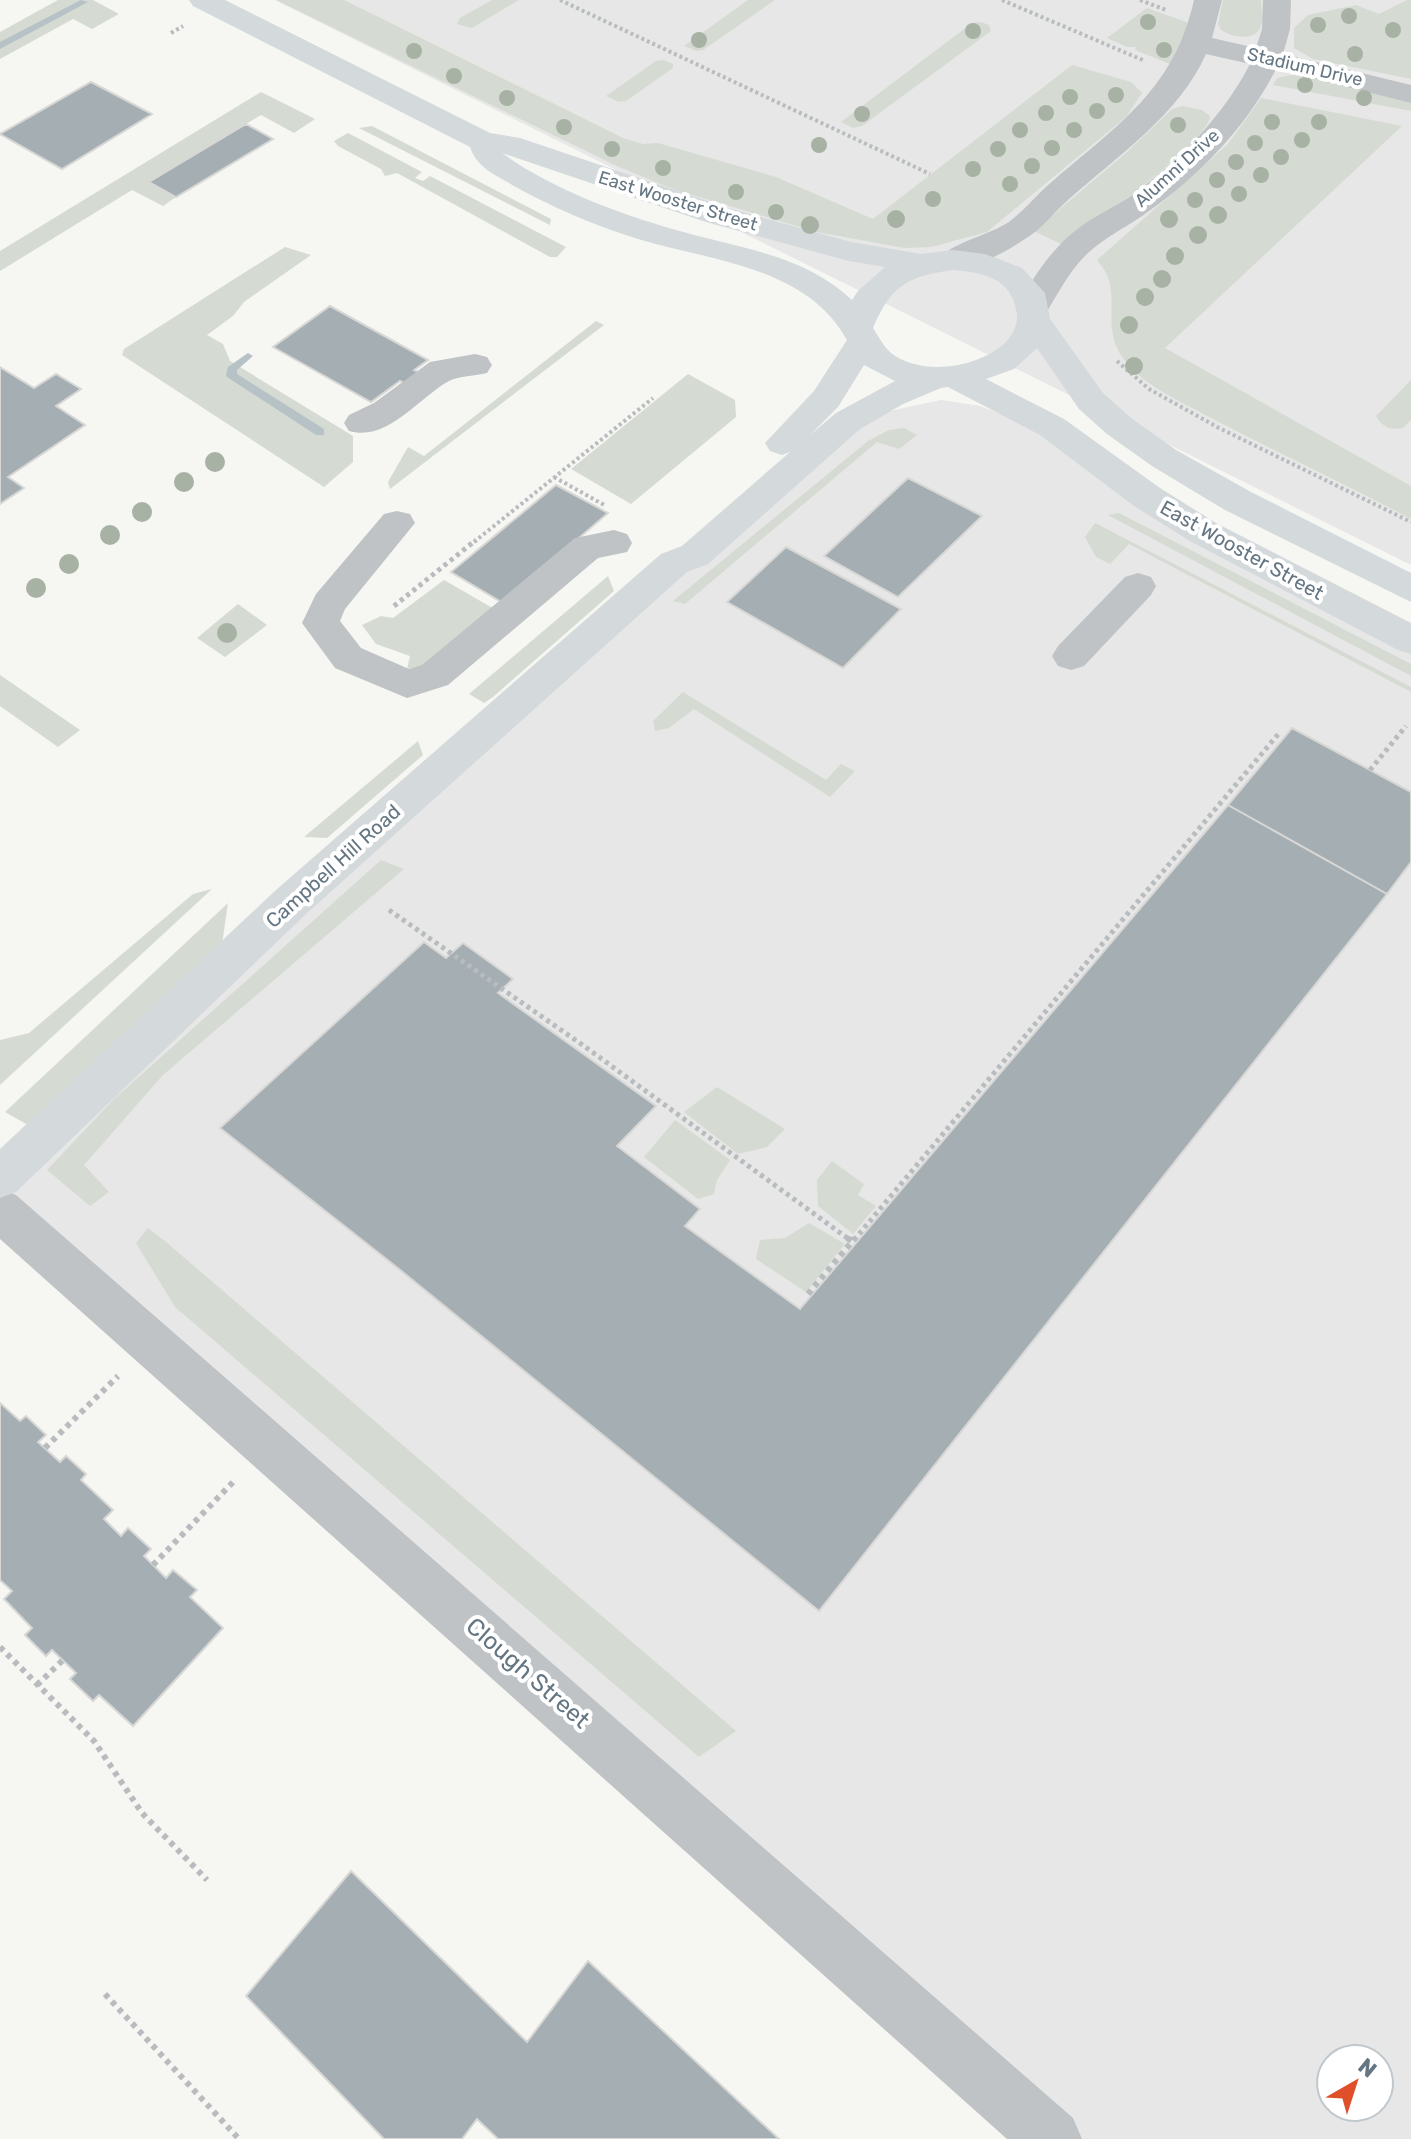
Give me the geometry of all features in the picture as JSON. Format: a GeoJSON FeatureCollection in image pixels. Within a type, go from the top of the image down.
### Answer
{"type":"FeatureCollection","features":[{"type":"Feature","properties":{"kind":"main road","name":"East Wooster Street"},"geometry":{"type":"LineString","coordinates":[[203,0],[484,142],[509,144],[717,215],[849,251],[921,264]]}},
{"type":"Feature","properties":{"kind":"main road","name":"East Wooster Street"},"geometry":{"type":"LineString","coordinates":[[484,142],[489,158],[557,197],[664,237],[758,260],[797,276],[831,298],[873,356],[909,374],[946,377],[973,373],[1005,359],[1026,341],[1034,313]]}},
{"type":"Feature","properties":{"kind":"main road","name":"East Wooster Street"},"geometry":{"type":"LineString","coordinates":[[860,335],[860,309],[872,291],[892,275],[921,264],[955,259],[983,263],[1007,273],[1022,284],[1034,313],[1091,401],[1119,426],[1164,458],[1238,501],[1411,589]]}},
{"type":"Feature","properties":{"kind":"main road","name":"Campbell Hill Road"},"geometry":{"type":"LineString","coordinates":[[674,563],[678,548],[826,399],[860,335]]}},
{"type":"Feature","properties":{"kind":"main road","name":"East Wooster Street"},"geometry":{"type":"LineString","coordinates":[[946,377],[1052,427],[1147,497],[1203,532],[1411,640]]}},
{"type":"Feature","properties":{"kind":"main road","name":"Campbell Hill Road"},"geometry":{"type":"LineString","coordinates":[[0,1178],[291,902],[674,563],[695,555],[848,421],[891,396],[946,377]]}},
{"type":"Feature","properties":{"kind":"street"},"geometry":{"type":"LineString","coordinates":[[955,259],[987,247],[1031,220],[1055,195],[1139,123],[1176,80],[1198,44],[1206,21],[1208,0]]}},
{"type":"Feature","properties":{"kind":"street","name":"Alumni Drive"},"geometry":{"type":"LineString","coordinates":[[1034,313],[1049,277],[1070,252],[1091,234],[1146,199],[1204,149],[1254,85],[1275,35],[1277,0]]}},
{"type":"Feature","properties":{"kind":"street","name":"Stadium Drive"},"geometry":{"type":"LineString","coordinates":[[1198,44],[1356,78],[1411,94]]}},
{"type":"Feature","properties":{"kind":"street"},"geometry":{"type":"LineString","coordinates":[[361,423],[386,411],[442,370],[475,365]]}},
{"type":"Feature","properties":{"kind":"street"},"geometry":{"type":"LineString","coordinates":[[397,523],[329,603],[321,623],[348,658],[407,684],[435,675],[611,525]]}},
{"type":"Feature","properties":{"kind":"street"},"geometry":{"type":"LineString","coordinates":[[1071,656],[1138,586]]}},
{"type":"Feature","properties":{"kind":"street","name":"Clough Street"},"geometry":{"type":"LineString","coordinates":[[0,1210],[1052,2139]]}},
{"type":"Feature","properties":{"kind":"path"},"geometry":{"type":"LineString","coordinates":[[560,0],[930,174]]}},
{"type":"Feature","properties":{"kind":"path"},"geometry":{"type":"LineString","coordinates":[[1002,0],[1147,61]]}},
{"type":"Feature","properties":{"kind":"path"},"geometry":{"type":"LineString","coordinates":[[1140,0],[1151,4]]}},
{"type":"Feature","properties":{"kind":"path"},"geometry":{"type":"LineString","coordinates":[[1117,361],[1149,389],[1411,522]]}},
{"type":"Feature","properties":{"kind":"path"},"geometry":{"type":"LineString","coordinates":[[394,606],[653,398]]}},
{"type":"Feature","properties":{"kind":"path"},"geometry":{"type":"LineString","coordinates":[[554,477],[611,525]]}},
{"type":"Feature","properties":{"kind":"path"},"geometry":{"type":"LineString","coordinates":[[1370,770],[1406,726]]}},
{"type":"Feature","properties":{"kind":"path"},"geometry":{"type":"LineString","coordinates":[[808,1294],[1280,732]]}},
{"type":"Feature","properties":{"kind":"path"},"geometry":{"type":"LineString","coordinates":[[389,910],[584,1046],[852,1241]]}},
{"type":"Feature","properties":{"kind":"path"},"geometry":{"type":"LineString","coordinates":[[45,1448],[125,1370]]}},
{"type":"Feature","properties":{"kind":"path"},"geometry":{"type":"LineString","coordinates":[[153,1565],[239,1476]]}},
{"type":"Feature","properties":{"kind":"path"},"geometry":{"type":"LineString","coordinates":[[0,1647],[94,1741],[142,1813],[207,1880]]}},
{"type":"Feature","properties":{"kind":"path"},"geometry":{"type":"LineString","coordinates":[[37,1685],[63,1660]]}},
{"type":"Feature","properties":{"kind":"path"},"geometry":{"type":"LineString","coordinates":[[105,1994],[239,2139]]}},
{"type":"Feature","properties":{"kind":"shaded area"},"geometry":{"type":"Polygon","coordinates":[[[58,0],[93,0],[119,14],[92,29],[73,19],[0,59],[0,32],[58,0]]]}},
{"type":"Feature","properties":{"kind":"shaded area"},"geometry":{"type":"Polygon","coordinates":[[[275,0],[1411,0],[1411,565],[275,0]]]}},
{"type":"Feature","properties":{"kind":"shaded area"},"geometry":{"type":"Polygon","coordinates":[[[276,0],[344,0],[623,138],[643,144],[658,143],[776,177],[873,219],[1072,65],[1131,82],[1142,93],[1126,117],[987,232],[931,247],[904,248],[817,232],[675,190],[619,167],[276,0]]]}},
{"type":"Feature","properties":{"kind":"shaded area"},"geometry":{"type":"Polygon","coordinates":[[[492,0],[519,0],[472,28],[457,24],[460,18],[492,0]]]}},
{"type":"Feature","properties":{"kind":"shaded area"},"geometry":{"type":"Polygon","coordinates":[[[748,0],[775,0],[703,50],[684,46],[748,0]]]}},
{"type":"Feature","properties":{"kind":"shaded area"},"geometry":{"type":"Polygon","coordinates":[[[1223,0],[1261,0],[1262,20],[1258,31],[1243,37],[1221,30],[1218,24],[1223,0]]]}},
{"type":"Feature","properties":{"kind":"shaded area"},"geometry":{"type":"Polygon","coordinates":[[[1411,0],[1411,79],[1313,59],[1294,48],[1294,28],[1308,15],[1356,5],[1379,14],[1411,0]]]}},
{"type":"Feature","properties":{"kind":"shaded area"},"geometry":{"type":"Polygon","coordinates":[[[1147,8],[1189,23],[1170,64],[1135,50],[1136,47],[1127,47],[1107,38],[1147,8]]]}},
{"type":"Feature","properties":{"kind":"shaded area"},"geometry":{"type":"Polygon","coordinates":[[[972,23],[989,25],[991,31],[862,126],[853,128],[841,122],[972,23]]]}},
{"type":"Feature","properties":{"kind":"shaded area"},"geometry":{"type":"Polygon","coordinates":[[[656,61],[673,64],[673,68],[626,101],[619,102],[606,96],[656,61]]]}},
{"type":"Feature","properties":{"kind":"shaded area"},"geometry":{"type":"Polygon","coordinates":[[[1300,73],[1411,102],[1411,111],[1273,85],[1277,78],[1300,73]]]}},
{"type":"Feature","properties":{"kind":"shaded area"},"geometry":{"type":"Polygon","coordinates":[[[261,92],[315,119],[294,133],[261,115],[150,181],[176,197],[163,206],[132,190],[0,271],[0,251],[261,92]]]}},
{"type":"Feature","properties":{"kind":"shaded area"},"geometry":{"type":"Polygon","coordinates":[[[1261,98],[1402,126],[1165,348],[1411,486],[1411,519],[1166,394],[1144,380],[1117,349],[1113,336],[1110,285],[1106,272],[1097,260],[1228,144],[1261,98]]]}},
{"type":"Feature","properties":{"kind":"shaded area"},"geometry":{"type":"Polygon","coordinates":[[[1182,106],[1202,110],[1210,116],[1204,128],[1170,163],[1065,246],[1034,231],[1127,152],[1172,109],[1182,106]]]}},
{"type":"Feature","properties":{"kind":"shaded area"},"geometry":{"type":"Polygon","coordinates":[[[372,126],[551,219],[550,225],[359,128],[372,126]]]}},
{"type":"Feature","properties":{"kind":"shaded area"},"geometry":{"type":"Polygon","coordinates":[[[348,133],[422,172],[415,178],[423,181],[430,176],[566,247],[557,257],[550,257],[397,173],[385,176],[381,169],[334,141],[348,133]]]}},
{"type":"Feature","properties":{"kind":"shaded area"},"geometry":{"type":"Polygon","coordinates":[[[285,247],[311,255],[244,302],[233,316],[207,335],[223,344],[230,361],[353,436],[353,462],[324,487],[122,355],[124,349],[285,247]]]}},
{"type":"Feature","properties":{"kind":"shaded area"},"geometry":{"type":"Polygon","coordinates":[[[596,321],[604,325],[390,489],[388,482],[408,447],[424,456],[596,321]]]}},
{"type":"Feature","properties":{"kind":"shaded area"},"geometry":{"type":"Polygon","coordinates":[[[688,374],[735,400],[736,417],[631,504],[571,469],[688,374]]]}},
{"type":"Feature","properties":{"kind":"shaded area"},"geometry":{"type":"Polygon","coordinates":[[[1411,380],[1411,420],[1403,428],[1384,426],[1376,416],[1411,380]]]}},
{"type":"Feature","properties":{"kind":"shaded area"},"geometry":{"type":"Polygon","coordinates":[[[941,400],[980,406],[1011,418],[1411,642],[1411,2139],[1052,2139],[0,1210],[0,1178],[665,570],[885,412],[941,400]]]}},
{"type":"Feature","properties":{"kind":"shaded area"},"geometry":{"type":"Polygon","coordinates":[[[904,428],[917,435],[899,449],[877,442],[685,604],[673,601],[868,441],[889,430],[904,428]]]}},
{"type":"Feature","properties":{"kind":"shaded area"},"geometry":{"type":"Polygon","coordinates":[[[1119,513],[1411,664],[1411,676],[1108,515],[1119,513]]]}},
{"type":"Feature","properties":{"kind":"shaded area"},"geometry":{"type":"Polygon","coordinates":[[[1095,523],[1411,687],[1411,692],[1129,544],[1110,564],[1096,557],[1085,537],[1095,523]]]}},
{"type":"Feature","properties":{"kind":"shaded area"},"geometry":{"type":"Polygon","coordinates":[[[608,576],[614,591],[493,697],[484,703],[469,694],[608,576]]]}},
{"type":"Feature","properties":{"kind":"shaded area"},"geometry":{"type":"Polygon","coordinates":[[[444,580],[496,610],[435,664],[407,669],[410,656],[376,644],[362,625],[381,616],[393,618],[444,580]]]}},
{"type":"Feature","properties":{"kind":"shaded area"},"geometry":{"type":"Polygon","coordinates":[[[238,604],[267,625],[225,657],[197,638],[238,604]]]}},
{"type":"Feature","properties":{"kind":"shaded area"},"geometry":{"type":"Polygon","coordinates":[[[0,675],[80,730],[58,747],[0,706],[0,675]]]}},
{"type":"Feature","properties":{"kind":"shaded area"},"geometry":{"type":"Polygon","coordinates":[[[683,692],[826,780],[841,764],[855,771],[830,797],[694,709],[669,728],[655,731],[653,721],[683,692]]]}},
{"type":"Feature","properties":{"kind":"shaded area"},"geometry":{"type":"Polygon","coordinates":[[[418,741],[423,755],[327,838],[304,837],[418,741]]]}},
{"type":"Feature","properties":{"kind":"shaded area"},"geometry":{"type":"Polygon","coordinates":[[[381,860],[404,869],[163,1075],[84,1165],[109,1192],[90,1206],[47,1170],[113,1100],[381,860]]]}},
{"type":"Feature","properties":{"kind":"shaded area"},"geometry":{"type":"Polygon","coordinates":[[[212,889],[0,1085],[0,1040],[29,1033],[193,894],[212,889]]]}},
{"type":"Feature","properties":{"kind":"shaded area"},"geometry":{"type":"Polygon","coordinates":[[[228,903],[222,944],[28,1125],[5,1112],[228,903]]]}},
{"type":"Feature","properties":{"kind":"shaded area"},"geometry":{"type":"Polygon","coordinates":[[[717,1087],[785,1129],[767,1147],[738,1154],[684,1112],[717,1087]]]}},
{"type":"Feature","properties":{"kind":"shaded area"},"geometry":{"type":"Polygon","coordinates":[[[675,1120],[730,1160],[717,1180],[714,1194],[698,1199],[644,1157],[675,1120]]]}},
{"type":"Feature","properties":{"kind":"shaded area"},"geometry":{"type":"Polygon","coordinates":[[[832,1161],[864,1184],[858,1195],[876,1206],[853,1234],[818,1206],[817,1180],[832,1161]]]}},
{"type":"Feature","properties":{"kind":"shaded area"},"geometry":{"type":"Polygon","coordinates":[[[809,1223],[845,1244],[806,1292],[756,1259],[760,1240],[785,1238],[809,1223]]]}},
{"type":"Feature","properties":{"kind":"shaded area"},"geometry":{"type":"Polygon","coordinates":[[[148,1228],[736,1731],[699,1757],[175,1307],[136,1243],[148,1228]]]}},
{"type":"Feature","properties":{"kind":"building"},"geometry":{"type":"Polygon","coordinates":[[[91,82],[152,114],[62,169],[0,134],[91,82]]]}},
{"type":"Feature","properties":{"kind":"building"},"geometry":{"type":"Polygon","coordinates":[[[246,124],[273,139],[176,197],[149,182],[246,124]]]}},
{"type":"Feature","properties":{"kind":"building"},"geometry":{"type":"Polygon","coordinates":[[[330,306],[428,360],[414,370],[422,374],[408,385],[400,381],[371,402],[273,347],[330,306]]]}},
{"type":"Feature","properties":{"kind":"building"},"geometry":{"type":"Polygon","coordinates":[[[0,367],[34,388],[56,374],[81,389],[56,406],[85,425],[8,477],[24,488],[0,504],[0,367]]]}},
{"type":"Feature","properties":{"kind":"building"},"geometry":{"type":"Polygon","coordinates":[[[908,478],[982,516],[898,597],[824,556],[908,478]]]}},
{"type":"Feature","properties":{"kind":"building"},"geometry":{"type":"Polygon","coordinates":[[[556,485],[608,513],[503,603],[451,572],[556,485]]]}},
{"type":"Feature","properties":{"kind":"building"},"geometry":{"type":"Polygon","coordinates":[[[786,547],[901,609],[843,668],[727,602],[786,547]]]}},
{"type":"Feature","properties":{"kind":"building"},"geometry":{"type":"Polygon","coordinates":[[[1292,728],[1411,792],[1411,862],[1387,894],[1228,805],[1292,728]]]}},
{"type":"Feature","properties":{"kind":"building"},"geometry":{"type":"Polygon","coordinates":[[[1228,805],[1387,894],[819,1611],[399,1269],[220,1128],[424,942],[446,958],[463,943],[513,979],[498,993],[656,1106],[617,1146],[700,1209],[685,1226],[800,1309],[1228,805]]]}},
{"type":"Feature","properties":{"kind":"building"},"geometry":{"type":"Polygon","coordinates":[[[0,1403],[20,1421],[26,1416],[46,1435],[38,1442],[60,1462],[66,1456],[86,1474],[81,1480],[113,1510],[104,1519],[121,1536],[128,1528],[151,1549],[144,1556],[166,1578],[173,1570],[197,1590],[190,1597],[223,1628],[133,1726],[99,1695],[93,1701],[70,1679],[76,1673],[52,1650],[46,1656],[25,1635],[32,1628],[4,1599],[12,1591],[0,1580],[0,1403]]]}},
{"type":"Feature","properties":{"kind":"building"},"geometry":{"type":"Polygon","coordinates":[[[351,1871],[527,2042],[588,1961],[779,2139],[498,2139],[477,2119],[462,2139],[384,2139],[246,1996],[351,1871]]]}},
{"type":"Feature","properties":{"kind":"waterway"},"geometry":{"type":"LineString","coordinates":[[0,46],[84,2]]}},
{"type":"Feature","properties":{"kind":"waterway"},"geometry":{"type":"LineString","coordinates":[[248,356],[232,369],[231,375],[320,432]]}}]}
